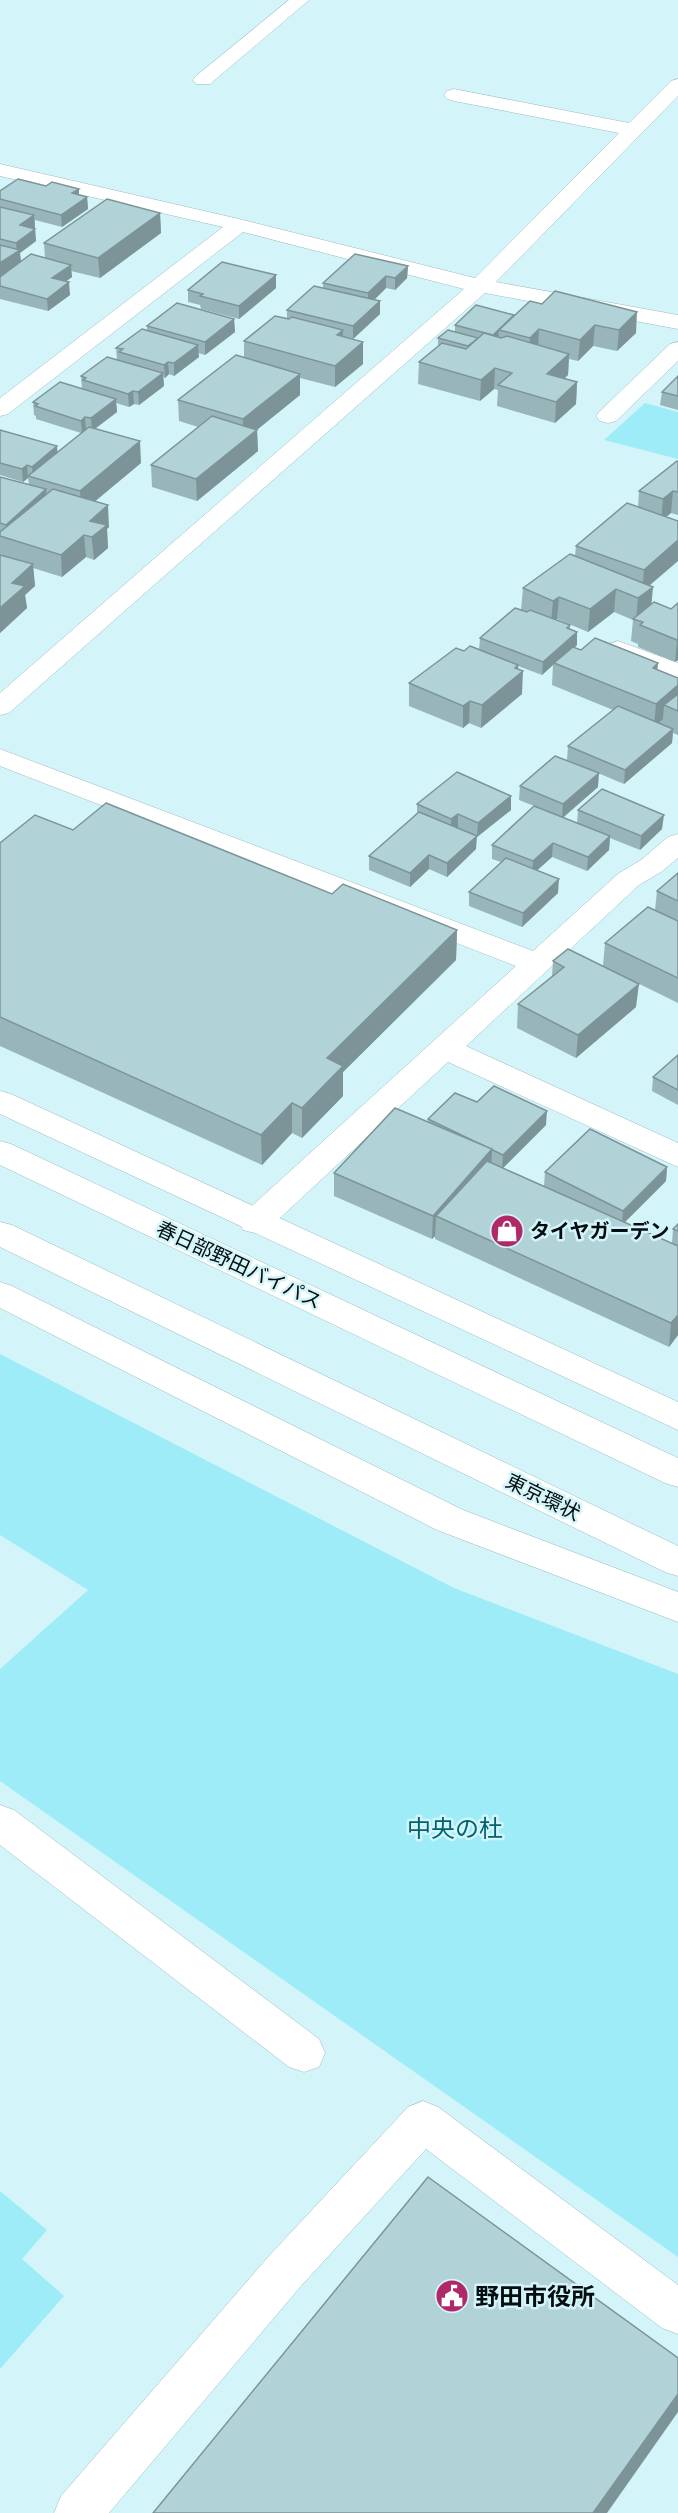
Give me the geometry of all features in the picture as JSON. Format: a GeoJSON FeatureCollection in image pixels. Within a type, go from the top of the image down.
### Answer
{"type":"FeatureCollection","features":[{"type":"Feature","properties":{"kind":"main road"},"geometry":{"type":"LineString","coordinates":[[203,80],[300,0]]}},
{"type":"Feature","properties":{"kind":"main road"},"geometry":{"type":"LineString","coordinates":[[0,707],[480,286],[678,85]]}},
{"type":"Feature","properties":{"kind":"main road"},"geometry":{"type":"LineString","coordinates":[[454,95],[633,130]]}},
{"type":"Feature","properties":{"kind":"main road"},"geometry":{"type":"LineString","coordinates":[[4,174],[239,225],[480,286],[678,322]]}},
{"type":"Feature","properties":{"kind":"main road"},"geometry":{"type":"LineString","coordinates":[[0,409],[239,225]]}},
{"type":"Feature","properties":{"kind":"main road"},"geometry":{"type":"LineString","coordinates":[[608,416],[678,349]]}},
{"type":"Feature","properties":{"kind":"main road"},"geometry":{"type":"LineString","coordinates":[[618,649],[678,672]]}},
{"type":"Feature","properties":{"kind":"main road"},"geometry":{"type":"LineString","coordinates":[[0,758],[536,963]]}},
{"type":"Feature","properties":{"kind":"main road"},"geometry":{"type":"LineString","coordinates":[[255,1222],[629,879],[651,866],[678,843]]}},
{"type":"Feature","properties":{"kind":"main road"},"geometry":{"type":"LineString","coordinates":[[444,1048],[678,1156]]}},
{"type":"Feature","properties":{"kind":"main road"},"geometry":{"type":"LineString","coordinates":[[0,1101],[255,1222],[486,1326],[678,1417]]}},
{"type":"Feature","properties":{"kind":"main road","name":"春日部野田バイパス"},"geometry":{"type":"LineString","coordinates":[[0,1152],[678,1473]]}},
{"type":"Feature","properties":{"kind":"main road","name":"東京環状"},"geometry":{"type":"LineString","coordinates":[[0,1233],[678,1562]]}},
{"type":"Feature","properties":{"kind":"main road"},"geometry":{"type":"LineString","coordinates":[[0,1294],[450,1520],[678,1607]]}},
{"type":"Feature","properties":{"kind":"main road"},"geometry":{"type":"LineString","coordinates":[[0,1822],[304,2053]]}},
{"type":"Feature","properties":{"kind":"main road"},"geometry":{"type":"LineString","coordinates":[[78,2513],[285,2271],[423,2121],[678,2312]]}},
{"type":"Feature","properties":{"kind":"green space"},"geometry":{"type":"Polygon","coordinates":[[[645,403],[678,412],[678,459],[604,440],[645,403]]]}},
{"type":"Feature","properties":{"kind":"green space","name":"中央の杜"},"geometry":{"type":"Polygon","coordinates":[[[0,1354],[454,1588],[678,1674],[678,2257],[0,1781],[0,1669],[88,1590],[0,1535],[0,1354]]]}},
{"type":"Feature","properties":{"kind":"green space"},"geometry":{"type":"Polygon","coordinates":[[[0,2191],[47,2230],[22,2259],[64,2296],[0,2369],[0,2191]]]}},
{"type":"Feature","properties":{"kind":"building"},"geometry":{"type":"Polygon","coordinates":[[[18,179],[46,186],[52,182],[79,189],[72,193],[87,197],[61,215],[0,199],[0,191],[18,179]]]}},
{"type":"Feature","properties":{"kind":"building"},"geometry":{"type":"Polygon","coordinates":[[[107,199],[160,213],[98,258],[44,243],[107,199]]]}},
{"type":"Feature","properties":{"kind":"building"},"geometry":{"type":"Polygon","coordinates":[[[0,207],[34,215],[20,225],[35,229],[16,243],[0,239],[0,207]]]}},
{"type":"Feature","properties":{"kind":"building"},"geometry":{"type":"Polygon","coordinates":[[[0,245],[20,250],[0,263],[0,245]]]}},
{"type":"Feature","properties":{"kind":"building"},"geometry":{"type":"Polygon","coordinates":[[[31,254],[71,265],[52,278],[69,282],[47,299],[0,286],[0,277],[31,254]]]}},
{"type":"Feature","properties":{"kind":"building"},"geometry":{"type":"Polygon","coordinates":[[[355,254],[408,266],[395,278],[386,276],[368,293],[323,283],[355,254]]]}},
{"type":"Feature","properties":{"kind":"building"},"geometry":{"type":"Polygon","coordinates":[[[222,262],[276,275],[239,306],[200,296],[203,294],[188,290],[222,262]]]}},
{"type":"Feature","properties":{"kind":"building"},"geometry":{"type":"Polygon","coordinates":[[[314,286],[380,301],[353,326],[287,310],[314,286]]]}},
{"type":"Feature","properties":{"kind":"building"},"geometry":{"type":"Polygon","coordinates":[[[555,291],[637,312],[619,330],[595,325],[580,340],[539,329],[530,338],[499,330],[530,301],[542,304],[555,291]]]}},
{"type":"Feature","properties":{"kind":"building"},"geometry":{"type":"Polygon","coordinates":[[[177,303],[234,319],[205,342],[147,326],[177,303]]]}},
{"type":"Feature","properties":{"kind":"building"},"geometry":{"type":"Polygon","coordinates":[[[476,305],[514,315],[493,335],[455,325],[476,305]]]}},
{"type":"Feature","properties":{"kind":"building"},"geometry":{"type":"Polygon","coordinates":[[[275,316],[289,319],[292,317],[343,330],[337,335],[363,342],[335,366],[244,341],[275,316]]]}},
{"type":"Feature","properties":{"kind":"building"},"geometry":{"type":"Polygon","coordinates":[[[142,329],[198,345],[174,363],[168,362],[164,365],[119,352],[123,349],[116,348],[142,329]]]}},
{"type":"Feature","properties":{"kind":"building"},"geometry":{"type":"Polygon","coordinates":[[[448,330],[478,338],[468,346],[438,338],[448,330]]]}},
{"type":"Feature","properties":{"kind":"building"},"geometry":{"type":"Polygon","coordinates":[[[484,333],[501,338],[507,336],[569,354],[547,374],[577,382],[556,402],[498,385],[512,373],[495,368],[481,380],[419,362],[442,343],[466,349],[484,333]]]}},
{"type":"Feature","properties":{"kind":"building"},"geometry":{"type":"Polygon","coordinates":[[[236,355],[300,374],[243,419],[178,400],[236,355]]]}},
{"type":"Feature","properties":{"kind":"building"},"geometry":{"type":"Polygon","coordinates":[[[107,357],[163,373],[138,392],[133,391],[128,394],[83,380],[86,378],[81,376],[107,357]]]}},
{"type":"Feature","properties":{"kind":"building"},"geometry":{"type":"Polygon","coordinates":[[[678,376],[678,396],[662,392],[678,376]]]}},
{"type":"Feature","properties":{"kind":"building"},"geometry":{"type":"Polygon","coordinates":[[[60,382],[116,399],[91,418],[85,417],[81,421],[35,406],[38,404],[33,402],[60,382]]]}},
{"type":"Feature","properties":{"kind":"building"},"geometry":{"type":"Polygon","coordinates":[[[212,416],[257,430],[196,479],[151,465],[212,416]]]}},
{"type":"Feature","properties":{"kind":"building"},"geometry":{"type":"Polygon","coordinates":[[[89,427],[140,441],[80,491],[28,476],[89,427]]]}},
{"type":"Feature","properties":{"kind":"building"},"geometry":{"type":"Polygon","coordinates":[[[0,430],[57,446],[32,467],[27,465],[22,469],[0,463],[0,430]]]}},
{"type":"Feature","properties":{"kind":"building"},"geometry":{"type":"Polygon","coordinates":[[[677,461],[678,492],[673,491],[663,499],[639,491],[677,461]]]}},
{"type":"Feature","properties":{"kind":"building"},"geometry":{"type":"Polygon","coordinates":[[[0,477],[46,489],[6,525],[0,523],[0,477]]]}},
{"type":"Feature","properties":{"kind":"building"},"geometry":{"type":"Polygon","coordinates":[[[53,489],[108,505],[90,521],[107,525],[92,537],[84,535],[61,555],[0,536],[0,532],[53,489]]]}},
{"type":"Feature","properties":{"kind":"building"},"geometry":{"type":"Polygon","coordinates":[[[627,503],[678,521],[678,540],[644,570],[576,546],[627,503]]]}},
{"type":"Feature","properties":{"kind":"building"},"geometry":{"type":"Polygon","coordinates":[[[570,554],[653,587],[638,598],[616,589],[590,609],[559,597],[553,601],[523,588],[570,554]]]}},
{"type":"Feature","properties":{"kind":"building"},"geometry":{"type":"Polygon","coordinates":[[[0,555],[33,564],[12,583],[25,586],[0,608],[0,555]]]}},
{"type":"Feature","properties":{"kind":"building"},"geometry":{"type":"Polygon","coordinates":[[[654,602],[671,609],[678,603],[677,640],[640,625],[643,622],[633,619],[654,602]]]}},
{"type":"Feature","properties":{"kind":"building"},"geometry":{"type":"Polygon","coordinates":[[[515,608],[527,612],[530,610],[570,625],[567,628],[577,632],[543,662],[480,638],[515,608]]]}},
{"type":"Feature","properties":{"kind":"building"},"geometry":{"type":"Polygon","coordinates":[[[595,638],[658,663],[653,668],[678,678],[678,685],[656,704],[554,663],[573,647],[581,650],[595,638]]]}},
{"type":"Feature","properties":{"kind":"building"},"geometry":{"type":"Polygon","coordinates":[[[470,646],[518,665],[515,668],[523,671],[482,705],[470,701],[463,706],[409,683],[456,648],[464,651],[470,646]]]}},
{"type":"Feature","properties":{"kind":"building"},"geometry":{"type":"Polygon","coordinates":[[[678,694],[678,711],[664,705],[678,694]]]}},
{"type":"Feature","properties":{"kind":"building"},"geometry":{"type":"Polygon","coordinates":[[[618,706],[673,729],[625,770],[568,746],[618,706]]]}},
{"type":"Feature","properties":{"kind":"building"},"geometry":{"type":"Polygon","coordinates":[[[555,756],[599,773],[563,804],[520,786],[555,756]]]}},
{"type":"Feature","properties":{"kind":"building"},"geometry":{"type":"Polygon","coordinates":[[[457,772],[511,796],[478,823],[458,814],[451,819],[417,804],[457,772]]]}},
{"type":"Feature","properties":{"kind":"building"},"geometry":{"type":"Polygon","coordinates":[[[602,789],[664,815],[641,836],[578,810],[602,789]]]}},
{"type":"Feature","properties":{"kind":"building"},"geometry":{"type":"Polygon","coordinates":[[[106,803],[332,894],[343,884],[457,930],[327,1058],[343,1066],[302,1108],[292,1103],[261,1135],[0,1017],[0,843],[35,815],[73,830],[106,803]]]}},
{"type":"Feature","properties":{"kind":"building"},"geometry":{"type":"Polygon","coordinates":[[[534,806],[610,836],[588,857],[553,843],[533,861],[492,845],[534,806]]]}},
{"type":"Feature","properties":{"kind":"building"},"geometry":{"type":"Polygon","coordinates":[[[419,812],[477,836],[447,863],[429,855],[410,873],[369,856],[419,812]]]}},
{"type":"Feature","properties":{"kind":"building"},"geometry":{"type":"Polygon","coordinates":[[[506,858],[559,879],[523,913],[469,892],[506,858]]]}},
{"type":"Feature","properties":{"kind":"building"},"geometry":{"type":"Polygon","coordinates":[[[678,873],[678,901],[657,891],[678,873]]]}},
{"type":"Feature","properties":{"kind":"building"},"geometry":{"type":"Polygon","coordinates":[[[648,907],[678,921],[678,978],[605,943],[648,907]]]}},
{"type":"Feature","properties":{"kind":"building"},"geometry":{"type":"Polygon","coordinates":[[[568,949],[639,984],[578,1035],[518,1004],[564,967],[553,961],[568,949]]]}},
{"type":"Feature","properties":{"kind":"building"},"geometry":{"type":"Polygon","coordinates":[[[678,1055],[678,1090],[653,1077],[678,1055]]]}},
{"type":"Feature","properties":{"kind":"building"},"geometry":{"type":"Polygon","coordinates":[[[494,1086],[547,1111],[503,1155],[428,1119],[455,1093],[477,1102],[494,1086]]]}},
{"type":"Feature","properties":{"kind":"building"},"geometry":{"type":"Polygon","coordinates":[[[395,1108],[492,1149],[433,1216],[334,1173],[395,1108]]]}},
{"type":"Feature","properties":{"kind":"building"},"geometry":{"type":"Polygon","coordinates":[[[590,1129],[667,1167],[623,1211],[545,1172],[590,1129]]]}},
{"type":"Feature","properties":{"kind":"building"},"geometry":{"type":"Polygon","coordinates":[[[487,1161],[678,1246],[678,1315],[671,1323],[436,1216],[487,1161]]]}},
{"type":"Feature","properties":{"kind":"building","name":"野田市役所"},"geometry":{"type":"Polygon","coordinates":[[[428,2177],[678,2358],[678,2394],[593,2513],[153,2513],[428,2177]]]}},
{"type":"Feature","properties":{"kind":"place","name":"タイヤガーデン"},"geometry":{"type":"Point","coordinates":[507,1231]}},
{"type":"Feature","properties":{"kind":"place","name":"野田市役所"},"geometry":{"type":"Point","coordinates":[452,2296]}}]}
